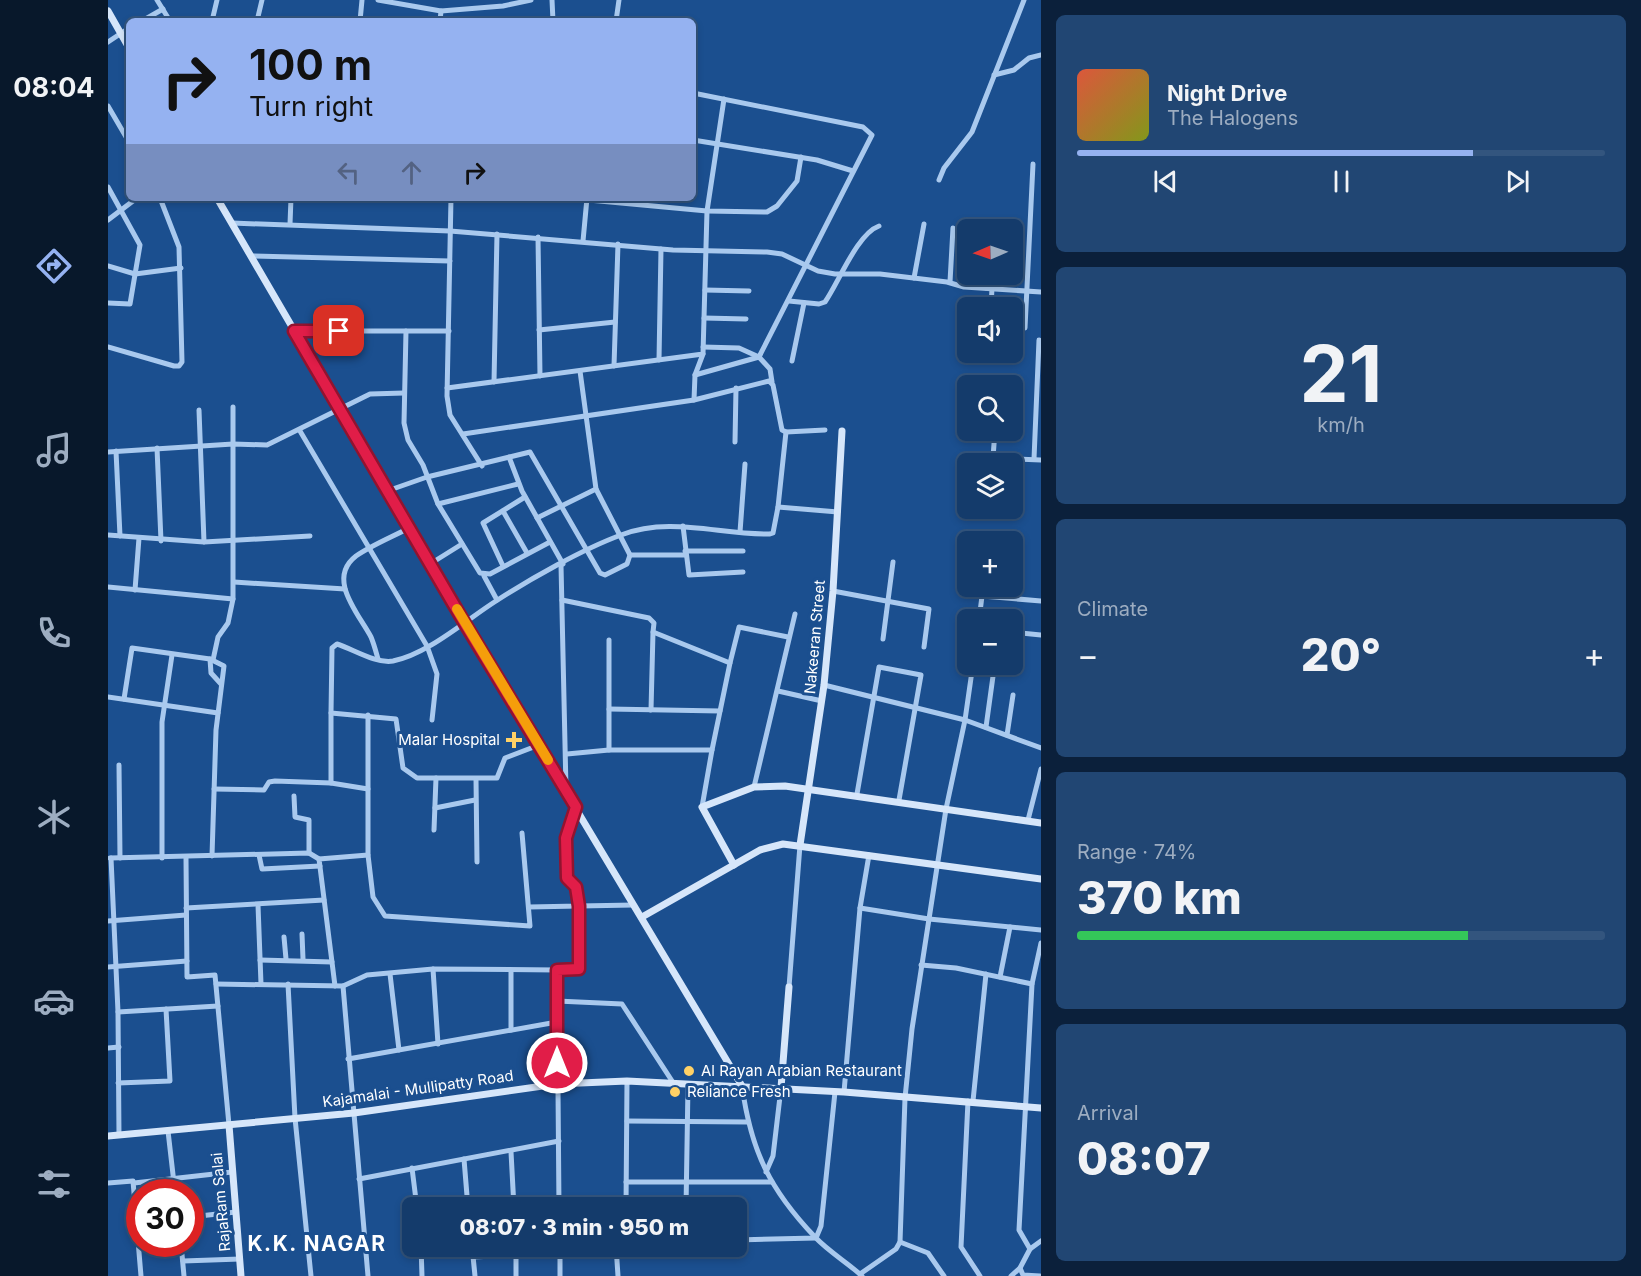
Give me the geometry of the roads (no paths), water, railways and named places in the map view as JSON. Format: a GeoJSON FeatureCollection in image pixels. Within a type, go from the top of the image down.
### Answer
{"type":"FeatureCollection","features":[{"type":"Feature","properties":{"kind":"street"},"geometry":{"type":"LineString","coordinates":[[157,0],[168,18]]}},
{"type":"Feature","properties":{"kind":"street"},"geometry":{"type":"LineString","coordinates":[[213,18],[217,0]]}},
{"type":"Feature","properties":{"kind":"street"},"geometry":{"type":"LineString","coordinates":[[258,18],[262,0]]}},
{"type":"Feature","properties":{"kind":"street"},"geometry":{"type":"LineString","coordinates":[[360,18],[362,0]]}},
{"type":"Feature","properties":{"kind":"street"},"geometry":{"type":"LineString","coordinates":[[378,0],[441,11],[503,6],[531,0]]}},
{"type":"Feature","properties":{"kind":"street"},"geometry":{"type":"LineString","coordinates":[[552,0],[553,18]]}},
{"type":"Feature","properties":{"kind":"street"},"geometry":{"type":"LineString","coordinates":[[616,18],[619,0]]}},
{"type":"Feature","properties":{"kind":"street"},"geometry":{"type":"LineString","coordinates":[[939,180],[944,168],[972,132],[1024,0]]}},
{"type":"Feature","properties":{"kind":"street"},"geometry":{"type":"LineString","coordinates":[[147,18],[163,9]]}},
{"type":"Feature","properties":{"kind":"street"},"geometry":{"type":"LineString","coordinates":[[108,11],[126,43]]}},
{"type":"Feature","properties":{"kind":"street"},"geometry":{"type":"LineString","coordinates":[[440,18],[441,11]]}},
{"type":"Feature","properties":{"kind":"street"},"geometry":{"type":"LineString","coordinates":[[108,42],[126,30]]}},
{"type":"Feature","properties":{"kind":"street"},"geometry":{"type":"LineString","coordinates":[[994,75],[1014,70],[1029,58],[1041,55]]}},
{"type":"Feature","properties":{"kind":"street"},"geometry":{"type":"LineString","coordinates":[[695,375],[759,357],[871,140],[870,131],[863,127],[696,94]]}},
{"type":"Feature","properties":{"kind":"street"},"geometry":{"type":"LineString","coordinates":[[694,400],[695,375],[703,354],[707,210],[715,143],[724,99]]}},
{"type":"Feature","properties":{"kind":"street"},"geometry":{"type":"LineString","coordinates":[[108,106],[126,137]]}},
{"type":"Feature","properties":{"kind":"street"},"geometry":{"type":"LineString","coordinates":[[696,140],[801,158],[853,171]]}},
{"type":"Feature","properties":{"kind":"street"},"geometry":{"type":"LineString","coordinates":[[630,201],[707,210],[763,212],[773,210],[797,182],[801,158]]}},
{"type":"Feature","properties":{"kind":"street"},"geometry":{"type":"LineString","coordinates":[[1025,328],[1032,164]]}},
{"type":"Feature","properties":{"kind":"street"},"geometry":{"type":"LineString","coordinates":[[108,187],[140,245],[130,304],[108,303]]}},
{"type":"Feature","properties":{"kind":"street"},"geometry":{"type":"LineString","coordinates":[[108,220],[133,201]]}},
{"type":"Feature","properties":{"kind":"street"},"geometry":{"type":"LineString","coordinates":[[108,347],[179,366],[182,362],[181,268],[178,240],[161,201]]}},
{"type":"Feature","properties":{"kind":"street"},"geometry":{"type":"LineString","coordinates":[[219,201],[464,622],[742,1086],[747,1122],[759,1160],[766,1172],[816,1238],[859,1275],[896,1249],[900,1242],[905,1098],[921,964],[946,808],[965,720],[971,675]]}},
{"type":"Feature","properties":{"kind":"street"},"geometry":{"type":"LineString","coordinates":[[290,224],[291,201]]}},
{"type":"Feature","properties":{"kind":"street"},"geometry":{"type":"LineString","coordinates":[[451,201],[447,388],[450,414],[482,466]]}},
{"type":"Feature","properties":{"kind":"street"},"geometry":{"type":"LineString","coordinates":[[583,241],[587,201]]}},
{"type":"Feature","properties":{"kind":"street"},"geometry":{"type":"LineString","coordinates":[[232,223],[450,231],[661,249],[782,254],[818,271],[842,274],[880,274],[950,282],[964,287],[1041,292]]}},
{"type":"Feature","properties":{"kind":"street"},"geometry":{"type":"LineString","coordinates":[[914,278],[924,224]]}},
{"type":"Feature","properties":{"kind":"street"},"geometry":{"type":"LineString","coordinates":[[789,301],[819,304],[825,302],[861,243],[872,230],[879,226]]}},
{"type":"Feature","properties":{"kind":"street"},"geometry":{"type":"LineString","coordinates":[[950,282],[953,228]]}},
{"type":"Feature","properties":{"kind":"street"},"geometry":{"type":"LineString","coordinates":[[494,382],[497,234]]}},
{"type":"Feature","properties":{"kind":"street"},"geometry":{"type":"LineString","coordinates":[[538,237],[540,376]]}},
{"type":"Feature","properties":{"kind":"street"},"geometry":{"type":"LineString","coordinates":[[614,366],[618,244]]}},
{"type":"Feature","properties":{"kind":"street"},"geometry":{"type":"LineString","coordinates":[[659,360],[661,249]]}},
{"type":"Feature","properties":{"kind":"street"},"geometry":{"type":"LineString","coordinates":[[251,256],[450,261]]}},
{"type":"Feature","properties":{"kind":"street"},"geometry":{"type":"LineString","coordinates":[[108,266],[135,274],[181,268]]}},
{"type":"Feature","properties":{"kind":"street"},"geometry":{"type":"LineString","coordinates":[[989,285],[990,297]]}},
{"type":"Feature","properties":{"kind":"street"},"geometry":{"type":"LineString","coordinates":[[705,290],[749,291]]}},
{"type":"Feature","properties":{"kind":"street"},"geometry":{"type":"LineString","coordinates":[[792,361],[804,303]]}},
{"type":"Feature","properties":{"kind":"street"},"geometry":{"type":"LineString","coordinates":[[704,318],[746,319]]}},
{"type":"Feature","properties":{"kind":"street"},"geometry":{"type":"LineString","coordinates":[[539,330],[615,322]]}},
{"type":"Feature","properties":{"kind":"street"},"geometry":{"type":"LineString","coordinates":[[294,331],[449,331]]}},
{"type":"Feature","properties":{"kind":"street"},"geometry":{"type":"LineString","coordinates":[[406,331],[404,423],[408,440],[423,465],[438,504],[497,600]]}},
{"type":"Feature","properties":{"kind":"street"},"geometry":{"type":"LineString","coordinates":[[1034,459],[1039,340]]}},
{"type":"Feature","properties":{"kind":"street"},"geometry":{"type":"LineString","coordinates":[[703,346],[740,348],[759,357],[770,369],[780,426],[786,432],[825,430]]}},
{"type":"Feature","properties":{"kind":"street"},"geometry":{"type":"LineString","coordinates":[[447,388],[703,354]]}},
{"type":"Feature","properties":{"kind":"street"},"geometry":{"type":"LineString","coordinates":[[387,491],[427,477],[482,466],[530,452],[603,575],[627,564],[630,555],[596,489],[580,371]]}},
{"type":"Feature","properties":{"kind":"street"},"geometry":{"type":"LineString","coordinates":[[463,434],[694,400],[765,381],[772,382]]}},
{"type":"Feature","properties":{"kind":"street"},"geometry":{"type":"LineString","coordinates":[[735,442],[736,388]]}},
{"type":"Feature","properties":{"kind":"street"},"geometry":{"type":"LineString","coordinates":[[108,452],[233,444],[267,445],[300,431],[374,392],[404,393]]}},
{"type":"Feature","properties":{"kind":"street"},"geometry":{"type":"LineString","coordinates":[[222,684],[211,673],[211,660],[218,637],[228,623],[233,599],[233,407]]}},
{"type":"Feature","properties":{"kind":"street"},"geometry":{"type":"LineString","coordinates":[[199,410],[204,542]]}},
{"type":"Feature","properties":{"kind":"street"},"geometry":{"type":"LineString","coordinates":[[300,431],[427,646],[436,674],[432,720]]}},
{"type":"Feature","properties":{"kind":"street","name":"Nakeeran Street"},"geometry":{"type":"LineString","coordinates":[[800,845],[824,685],[833,591],[842,431]]}},
{"type":"Feature","properties":{"kind":"street"},"geometry":{"type":"LineString","coordinates":[[331,783],[334,645],[341,645],[392,662],[427,646],[497,600],[562,564],[621,535],[653,526],[773,533],[786,432]]}},
{"type":"Feature","properties":{"kind":"street"},"geometry":{"type":"LineString","coordinates":[[158,448],[161,541]]}},
{"type":"Feature","properties":{"kind":"street"},"geometry":{"type":"LineString","coordinates":[[116,451],[120,537]]}},
{"type":"Feature","properties":{"kind":"street"},"geometry":{"type":"LineString","coordinates":[[509,458],[518,484],[562,564],[566,789]]}},
{"type":"Feature","properties":{"kind":"street"},"geometry":{"type":"LineString","coordinates":[[1023,459],[1041,460]]}},
{"type":"Feature","properties":{"kind":"street"},"geometry":{"type":"LineString","coordinates":[[740,532],[745,464]]}},
{"type":"Feature","properties":{"kind":"street"},"geometry":{"type":"LineString","coordinates":[[438,504],[518,484]]}},
{"type":"Feature","properties":{"kind":"street"},"geometry":{"type":"LineString","coordinates":[[537,518],[596,489]]}},
{"type":"Feature","properties":{"kind":"street"},"geometry":{"type":"LineString","coordinates":[[503,566],[483,523],[525,497]]}},
{"type":"Feature","properties":{"kind":"street"},"geometry":{"type":"LineString","coordinates":[[778,507],[838,512]]}},
{"type":"Feature","properties":{"kind":"street"},"geometry":{"type":"LineString","coordinates":[[503,511],[527,554]]}},
{"type":"Feature","properties":{"kind":"street"},"geometry":{"type":"LineString","coordinates":[[683,526],[689,575],[743,572]]}},
{"type":"Feature","properties":{"kind":"street"},"geometry":{"type":"LineString","coordinates":[[378,659],[372,639],[345,589],[343,577],[346,566],[368,549],[409,528]]}},
{"type":"Feature","properties":{"kind":"street"},"geometry":{"type":"LineString","coordinates":[[108,535],[161,541],[204,542],[310,536]]}},
{"type":"Feature","properties":{"kind":"street"},"geometry":{"type":"LineString","coordinates":[[135,590],[139,538]]}},
{"type":"Feature","properties":{"kind":"street"},"geometry":{"type":"LineString","coordinates":[[484,576],[550,542]]}},
{"type":"Feature","properties":{"kind":"street"},"geometry":{"type":"LineString","coordinates":[[430,564],[462,544]]}},
{"type":"Feature","properties":{"kind":"street"},"geometry":{"type":"LineString","coordinates":[[630,555],[743,551]]}},
{"type":"Feature","properties":{"kind":"street"},"geometry":{"type":"LineString","coordinates":[[883,639],[892,562]]}},
{"type":"Feature","properties":{"kind":"street"},"geometry":{"type":"LineString","coordinates":[[234,582],[345,589]]}},
{"type":"Feature","properties":{"kind":"street"},"geometry":{"type":"LineString","coordinates":[[108,587],[233,599]]}},
{"type":"Feature","properties":{"kind":"street"},"geometry":{"type":"LineString","coordinates":[[833,591],[929,609],[924,647]]}},
{"type":"Feature","properties":{"kind":"street"},"geometry":{"type":"LineString","coordinates":[[980,609],[982,596],[1041,601]]}},
{"type":"Feature","properties":{"kind":"street"},"geometry":{"type":"LineString","coordinates":[[562,600],[649,618],[654,623],[651,710]]}},
{"type":"Feature","properties":{"kind":"street"},"geometry":{"type":"LineString","coordinates":[[754,787],[795,614]]}},
{"type":"Feature","properties":{"kind":"street"},"geometry":{"type":"LineString","coordinates":[[734,865],[702,807],[729,663],[739,627],[788,637]]}},
{"type":"Feature","properties":{"kind":"street"},"geometry":{"type":"LineString","coordinates":[[652,632],[729,663]]}},
{"type":"Feature","properties":{"kind":"street"},"geometry":{"type":"LineString","coordinates":[[1023,633],[1041,635]]}},
{"type":"Feature","properties":{"kind":"street"},"geometry":{"type":"LineString","coordinates":[[609,640],[609,750]]}},
{"type":"Feature","properties":{"kind":"street"},"geometry":{"type":"LineString","coordinates":[[124,699],[132,648],[211,660],[224,666],[218,712],[212,856]]}},
{"type":"Feature","properties":{"kind":"street"},"geometry":{"type":"LineString","coordinates":[[162,858],[162,735],[172,655]]}},
{"type":"Feature","properties":{"kind":"street"},"geometry":{"type":"LineString","coordinates":[[857,794],[879,667],[921,675],[899,800]]}},
{"type":"Feature","properties":{"kind":"street"},"geometry":{"type":"LineString","coordinates":[[986,727],[993,675]]}},
{"type":"Feature","properties":{"kind":"street"},"geometry":{"type":"LineString","coordinates":[[824,685],[965,720],[1041,748]]}},
{"type":"Feature","properties":{"kind":"street"},"geometry":{"type":"LineString","coordinates":[[778,691],[822,701]]}},
{"type":"Feature","properties":{"kind":"street"},"geometry":{"type":"LineString","coordinates":[[1007,735],[1013,695]]}},
{"type":"Feature","properties":{"kind":"street"},"geometry":{"type":"LineString","coordinates":[[108,697],[218,712]]}},
{"type":"Feature","properties":{"kind":"street"},"geometry":{"type":"LineString","coordinates":[[609,709],[720,711]]}},
{"type":"Feature","properties":{"kind":"street"},"geometry":{"type":"LineString","coordinates":[[331,713],[397,720],[403,768],[417,778],[497,778],[505,758],[539,745]]}},
{"type":"Feature","properties":{"kind":"street"},"geometry":{"type":"LineString","coordinates":[[368,716],[368,855],[373,897],[383,914],[389,917],[530,926],[522,832]]}},
{"type":"Feature","properties":{"kind":"street"},"geometry":{"type":"LineString","coordinates":[[567,754],[609,750],[712,750]]}},
{"type":"Feature","properties":{"kind":"street"},"geometry":{"type":"LineString","coordinates":[[119,765],[120,858]]}},
{"type":"Feature","properties":{"kind":"street"},"geometry":{"type":"LineString","coordinates":[[1028,820],[1041,769]]}},
{"type":"Feature","properties":{"kind":"street"},"geometry":{"type":"LineString","coordinates":[[434,830],[436,778]]}},
{"type":"Feature","properties":{"kind":"street"},"geometry":{"type":"LineString","coordinates":[[476,779],[477,862]]}},
{"type":"Feature","properties":{"kind":"street"},"geometry":{"type":"LineString","coordinates":[[214,789],[264,790],[272,781],[331,783],[368,789]]}},
{"type":"Feature","properties":{"kind":"street"},"geometry":{"type":"LineString","coordinates":[[702,807],[754,787],[808,788],[1041,823]]}},
{"type":"Feature","properties":{"kind":"street"},"geometry":{"type":"LineString","coordinates":[[294,796],[294,817],[309,820],[309,853]]}},
{"type":"Feature","properties":{"kind":"street"},"geometry":{"type":"LineString","coordinates":[[435,808],[475,800]]}},
{"type":"Feature","properties":{"kind":"street"},"geometry":{"type":"LineString","coordinates":[[216,984],[342,986],[367,975],[433,969],[579,969],[579,906],[576,887],[567,878],[566,838],[576,807]]}},
{"type":"Feature","properties":{"kind":"street"},"geometry":{"type":"LineString","coordinates":[[642,916],[774,845],[800,845],[1041,879]]}},
{"type":"Feature","properties":{"kind":"street"},"geometry":{"type":"LineString","coordinates":[[766,1172],[773,1156],[781,1088],[800,845]]}},
{"type":"Feature","properties":{"kind":"street"},"geometry":{"type":"LineString","coordinates":[[119,1135],[118,1012],[111,920],[110,858],[186,858],[309,853],[320,862],[335,986]]}},
{"type":"Feature","properties":{"kind":"street"},"geometry":{"type":"LineString","coordinates":[[259,855],[262,869],[368,855]]}},
{"type":"Feature","properties":{"kind":"street"},"geometry":{"type":"LineString","coordinates":[[844,1092],[860,908],[869,855]]}},
{"type":"Feature","properties":{"kind":"street"},"geometry":{"type":"LineString","coordinates":[[186,858],[186,977],[215,975],[226,984]]}},
{"type":"Feature","properties":{"kind":"street"},"geometry":{"type":"LineString","coordinates":[[186,908],[324,900]]}},
{"type":"Feature","properties":{"kind":"street"},"geometry":{"type":"LineString","coordinates":[[258,905],[261,984]]}},
{"type":"Feature","properties":{"kind":"street"},"geometry":{"type":"LineString","coordinates":[[529,907],[634,905]]}},
{"type":"Feature","properties":{"kind":"street"},"geometry":{"type":"LineString","coordinates":[[860,908],[928,919],[1041,930]]}},
{"type":"Feature","properties":{"kind":"street"},"geometry":{"type":"LineString","coordinates":[[111,920],[186,915]]}},
{"type":"Feature","properties":{"kind":"street"},"geometry":{"type":"LineString","coordinates":[[1000,977],[1010,927]]}},
{"type":"Feature","properties":{"kind":"street"},"geometry":{"type":"LineString","coordinates":[[302,934],[303,959]]}},
{"type":"Feature","properties":{"kind":"street"},"geometry":{"type":"LineString","coordinates":[[284,937],[285,959]]}},
{"type":"Feature","properties":{"kind":"street"},"geometry":{"type":"LineString","coordinates":[[1030,1249],[1019,1230],[1032,984],[1041,943]]}},
{"type":"Feature","properties":{"kind":"street"},"geometry":{"type":"LineString","coordinates":[[260,960],[303,959],[332,962]]}},
{"type":"Feature","properties":{"kind":"street"},"geometry":{"type":"LineString","coordinates":[[108,967],[186,962]]}},
{"type":"Feature","properties":{"kind":"street"},"geometry":{"type":"LineString","coordinates":[[921,964],[1032,984]]}},
{"type":"Feature","properties":{"kind":"street"},"geometry":{"type":"LineString","coordinates":[[433,969],[438,1044]]}},
{"type":"Feature","properties":{"kind":"street"},"geometry":{"type":"LineString","coordinates":[[511,970],[511,1030]]}},
{"type":"Feature","properties":{"kind":"street"},"geometry":{"type":"LineString","coordinates":[[557,970],[559,1197]]}},
{"type":"Feature","properties":{"kind":"street"},"geometry":{"type":"LineString","coordinates":[[390,974],[399,1050]]}},
{"type":"Feature","properties":{"kind":"street"},"geometry":{"type":"LineString","coordinates":[[980,1276],[964,1254],[960,1239],[970,1101],[986,974]]}},
{"type":"Feature","properties":{"kind":"street"},"geometry":{"type":"LineString","coordinates":[[215,975],[229,1125]]}},
{"type":"Feature","properties":{"kind":"street"},"geometry":{"type":"LineString","coordinates":[[288,984],[295,1118],[310,1276]]}},
{"type":"Feature","properties":{"kind":"street"},"geometry":{"type":"LineString","coordinates":[[342,986],[368,1276]]}},
{"type":"Feature","properties":{"kind":"street"},"geometry":{"type":"LineString","coordinates":[[557,1001],[622,1004],[674,1084]]}},
{"type":"Feature","properties":{"kind":"street"},"geometry":{"type":"LineString","coordinates":[[118,1012],[218,1006]]}},
{"type":"Feature","properties":{"kind":"street"},"geometry":{"type":"LineString","coordinates":[[120,1082],[170,1081],[166,1009]]}},
{"type":"Feature","properties":{"kind":"street"},"geometry":{"type":"LineString","coordinates":[[348,1059],[557,1022]]}},
{"type":"Feature","properties":{"kind":"street"},"geometry":{"type":"LineString","coordinates":[[108,1048],[119,1047]]}},
{"type":"Feature","properties":{"kind":"street"},"geometry":{"type":"LineString","coordinates":[[626,1197],[627,1081]]}},
{"type":"Feature","properties":{"kind":"street","name":"Kajamalai - Mullipatty Road"},"geometry":{"type":"LineString","coordinates":[[108,1136],[354,1113],[557,1084],[627,1081],[844,1092],[1041,1108]]}},
{"type":"Feature","properties":{"kind":"street"},"geometry":{"type":"LineString","coordinates":[[686,1197],[688,1085]]}},
{"type":"Feature","properties":{"kind":"street"},"geometry":{"type":"LineString","coordinates":[[816,1238],[822,1217],[835,1092]]}},
{"type":"Feature","properties":{"kind":"street"},"geometry":{"type":"LineString","coordinates":[[627,1121],[747,1122]]}},
{"type":"Feature","properties":{"kind":"street","name":"RajaRam Salai"},"geometry":{"type":"LineString","coordinates":[[229,1125],[241,1276]]}},
{"type":"Feature","properties":{"kind":"street"},"geometry":{"type":"LineString","coordinates":[[168,1131],[174,1177]]}},
{"type":"Feature","properties":{"kind":"street"},"geometry":{"type":"LineString","coordinates":[[359,1179],[559,1142]]}},
{"type":"Feature","properties":{"kind":"street"},"geometry":{"type":"LineString","coordinates":[[511,1152],[513,1197]]}},
{"type":"Feature","properties":{"kind":"street"},"geometry":{"type":"LineString","coordinates":[[464,1159],[467,1197]]}},
{"type":"Feature","properties":{"kind":"street"},"geometry":{"type":"LineString","coordinates":[[412,1168],[416,1197]]}},
{"type":"Feature","properties":{"kind":"street"},"geometry":{"type":"LineString","coordinates":[[161,1179],[232,1172]]}},
{"type":"Feature","properties":{"kind":"street"},"geometry":{"type":"LineString","coordinates":[[108,1183],[126,1182]]}},
{"type":"Feature","properties":{"kind":"street"},"geometry":{"type":"LineString","coordinates":[[626,1182],[772,1182]]}},
{"type":"Feature","properties":{"kind":"street"},"geometry":{"type":"LineString","coordinates":[[204,1215],[236,1212]]}},
{"type":"Feature","properties":{"kind":"street"},"geometry":{"type":"LineString","coordinates":[[747,1240],[816,1238]]}},
{"type":"Feature","properties":{"kind":"street"},"geometry":{"type":"LineString","coordinates":[[1011,1276],[1020,1268],[1030,1249],[1041,1241]]}},
{"type":"Feature","properties":{"kind":"street"},"geometry":{"type":"LineString","coordinates":[[900,1242],[928,1253],[944,1276]]}},
{"type":"Feature","properties":{"kind":"street"},"geometry":{"type":"LineString","coordinates":[[140,1257],[141,1276]]}},
{"type":"Feature","properties":{"kind":"street"},"geometry":{"type":"LineString","coordinates":[[183,1257],[184,1276]]}},
{"type":"Feature","properties":{"kind":"street"},"geometry":{"type":"LineString","coordinates":[[421,1257],[422,1276]]}},
{"type":"Feature","properties":{"kind":"street"},"geometry":{"type":"LineString","coordinates":[[473,1257],[475,1276]]}},
{"type":"Feature","properties":{"kind":"street"},"geometry":{"type":"LineString","coordinates":[[516,1257],[516,1276]]}},
{"type":"Feature","properties":{"kind":"street"},"geometry":{"type":"LineString","coordinates":[[560,1257],[560,1276]]}},
{"type":"Feature","properties":{"kind":"street"},"geometry":{"type":"LineString","coordinates":[[617,1257],[618,1276]]}},
{"type":"Feature","properties":{"kind":"street"},"geometry":{"type":"LineString","coordinates":[[183,1261],[240,1259]]}},
{"type":"Feature","properties":{"kind":"street"},"geometry":{"type":"LineString","coordinates":[[1020,1268],[1023,1275],[1040,1276]]}},
{"type":"Feature","properties":{"kind":"place","name":"Malar Hospital"},"geometry":{"type":"Point","coordinates":[514,740]}},
{"type":"Feature","properties":{"kind":"place","name":"Al Rayan Arabian Restaurant"},"geometry":{"type":"Point","coordinates":[689,1071]}},
{"type":"Feature","properties":{"kind":"place","name":"Reliance Fresh"},"geometry":{"type":"Point","coordinates":[675,1092]}},
{"type":"Feature","properties":{"kind":"district","name":"K.K. NAGAR"},"geometry":{"type":"Point","coordinates":[317,1244]}}]}
